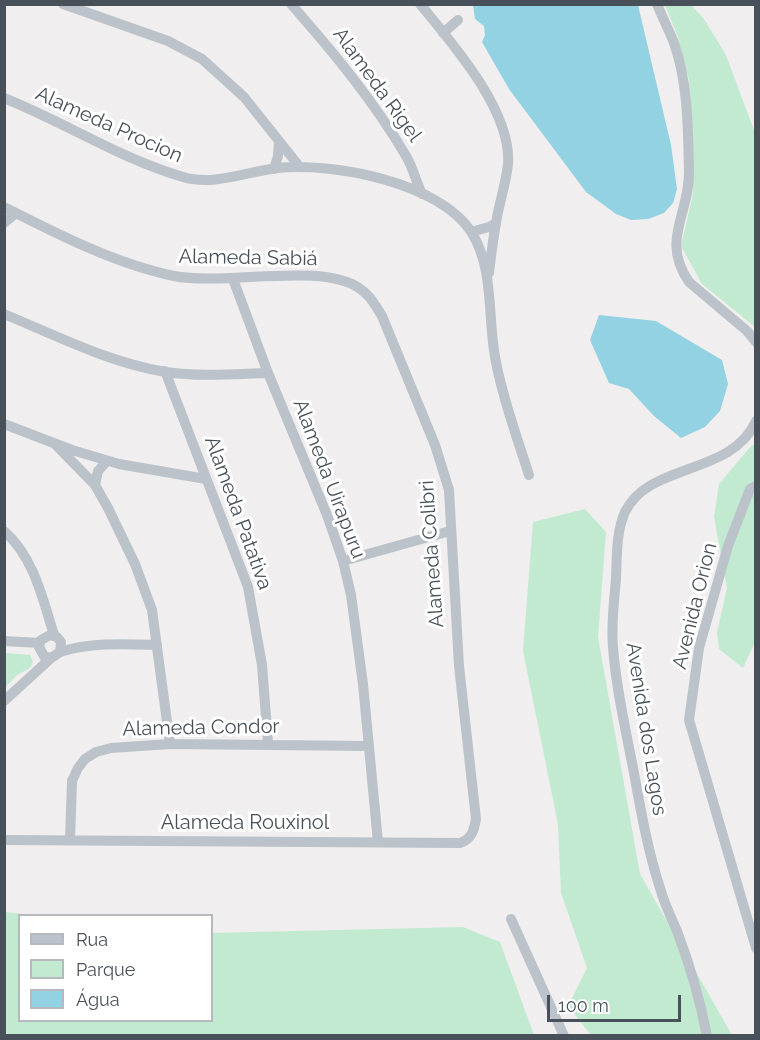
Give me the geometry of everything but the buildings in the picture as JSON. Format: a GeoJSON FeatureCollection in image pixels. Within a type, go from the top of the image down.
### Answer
{"type":"FeatureCollection","features":[{"type":"Feature","properties":{"kind":"street"},"geometry":{"type":"LineString","coordinates":[[63,4],[168,41],[195,55],[221,74],[244,97],[299,166]]}},
{"type":"Feature","properties":{"kind":"street","name":"Alameda Rigel"},"geometry":{"type":"LineString","coordinates":[[291,4],[366,96],[407,157],[422,194]]}},
{"type":"Feature","properties":{"kind":"street"},"geometry":{"type":"LineString","coordinates":[[420,4],[487,96],[507,144],[508,162],[487,285]]}},
{"type":"Feature","properties":{"kind":"street"},"geometry":{"type":"LineString","coordinates":[[657,4],[674,43],[683,77],[688,132],[689,175],[678,223],[676,255],[682,272],[689,282],[747,331],[756,342]]}},
{"type":"Feature","properties":{"kind":"street"},"geometry":{"type":"LineString","coordinates":[[443,33],[458,20]]}},
{"type":"Feature","properties":{"kind":"street","name":"Alameda Procion"},"geometry":{"type":"LineString","coordinates":[[4,98],[184,178],[210,179],[299,166],[355,173],[408,187],[448,209],[471,232],[485,266],[496,362],[529,475]]}},
{"type":"Feature","properties":{"kind":"street"},"geometry":{"type":"LineString","coordinates":[[274,169],[279,141]]}},
{"type":"Feature","properties":{"kind":"street","name":"Alameda Sabiá"},"geometry":{"type":"LineString","coordinates":[[4,207],[117,260],[148,270],[176,276],[233,279],[324,277],[344,280],[359,287]]}},
{"type":"Feature","properties":{"kind":"street"},"geometry":{"type":"LineString","coordinates":[[4,223],[16,213]]}},
{"type":"Feature","properties":{"kind":"street"},"geometry":{"type":"LineString","coordinates":[[471,232],[489,227],[496,222]]}},
{"type":"Feature","properties":{"kind":"street","name":"Alameda Uirapuru"},"geometry":{"type":"LineString","coordinates":[[233,279],[268,373],[344,561],[353,606],[378,842]]}},
{"type":"Feature","properties":{"kind":"street","name":"Alameda Colibri"},"geometry":{"type":"LineString","coordinates":[[359,287],[371,298],[382,316],[435,446],[448,489],[459,666],[476,819],[471,836]]}},
{"type":"Feature","properties":{"kind":"street"},"geometry":{"type":"LineString","coordinates":[[4,314],[123,362],[165,372],[215,375],[268,373]]}},
{"type":"Feature","properties":{"kind":"street","name":"Alameda Patativa"},"geometry":{"type":"LineString","coordinates":[[165,372],[248,587],[262,666],[268,743]]}},
{"type":"Feature","properties":{"kind":"street","name":"Avenida dos Lagos"},"geometry":{"type":"LineString","coordinates":[[708,1035],[698,992],[660,889],[647,841],[626,729],[612,645],[618,545],[621,523],[626,509],[645,489],[737,448],[745,440],[756,421]]}},
{"type":"Feature","properties":{"kind":"street"},"geometry":{"type":"LineString","coordinates":[[4,424],[107,461],[206,479]]}},
{"type":"Feature","properties":{"kind":"street"},"geometry":{"type":"LineString","coordinates":[[55,444],[95,485],[135,564],[152,610],[170,744]]}},
{"type":"Feature","properties":{"kind":"street"},"geometry":{"type":"LineString","coordinates":[[95,485],[98,471],[107,461]]}},
{"type":"Feature","properties":{"kind":"street","name":"Avenida Orion"},"geometry":{"type":"LineString","coordinates":[[756,486],[750,489],[728,546],[699,648],[689,720],[756,948]]}},
{"type":"Feature","properties":{"kind":"street"},"geometry":{"type":"LineString","coordinates":[[4,531],[18,545],[39,588],[54,635],[61,642],[56,655]]}},
{"type":"Feature","properties":{"kind":"street"},"geometry":{"type":"LineString","coordinates":[[344,561],[450,531]]}},
{"type":"Feature","properties":{"kind":"street"},"geometry":{"type":"LineString","coordinates":[[54,635],[44,637],[40,643],[42,653],[56,655]]}},
{"type":"Feature","properties":{"kind":"street"},"geometry":{"type":"LineString","coordinates":[[4,641],[40,643]]}},
{"type":"Feature","properties":{"kind":"street"},"geometry":{"type":"LineString","coordinates":[[4,701],[56,655],[73,648],[157,645]]}},
{"type":"Feature","properties":{"kind":"street","name":"Alameda Condor"},"geometry":{"type":"LineString","coordinates":[[70,839],[72,781],[85,759],[96,752],[111,748],[170,744],[268,743],[368,746]]}},
{"type":"Feature","properties":{"kind":"street","name":"Alameda Rouxinol"},"geometry":{"type":"LineString","coordinates":[[4,840],[460,843],[471,836]]}},
{"type":"Feature","properties":{"kind":"street","name":"Alameda Rouxinol"},"geometry":{"type":"LineString","coordinates":[[4,848],[18,840]]}},
{"type":"Feature","properties":{"kind":"street"},"geometry":{"type":"LineString","coordinates":[[511,919],[564,1035]]}},
{"type":"Feature","properties":{"kind":"green space"},"geometry":{"type":"Polygon","coordinates":[[[665,5],[691,5],[704,19],[726,55],[755,133],[755,327],[702,284],[681,246],[693,194],[689,80],[678,37],[665,5]]]}},
{"type":"Feature","properties":{"kind":"green space"},"geometry":{"type":"Polygon","coordinates":[[[755,444],[755,642],[743,668],[719,649],[717,633],[727,588],[714,517],[719,484],[755,444]]]}},
{"type":"Feature","properties":{"kind":"green space"},"geometry":{"type":"Polygon","coordinates":[[[585,509],[606,532],[598,637],[640,874],[732,1035],[591,1035],[568,1006],[587,968],[561,893],[558,824],[523,651],[533,522],[585,509]]]}},
{"type":"Feature","properties":{"kind":"green space"},"geometry":{"type":"Polygon","coordinates":[[[5,653],[30,655],[33,662],[30,668],[17,675],[5,688],[5,653]]]}},
{"type":"Feature","properties":{"kind":"green space"},"geometry":{"type":"Polygon","coordinates":[[[4,912],[24,914],[18,914],[18,1022],[213,1022],[213,933],[463,927],[500,942],[534,1035],[5,1035],[4,912]]]}},
{"type":"Feature","properties":{"kind":"water"},"geometry":{"type":"Polygon","coordinates":[[[473,5],[638,5],[671,145],[677,189],[673,203],[664,213],[648,219],[631,220],[616,214],[586,192],[509,89],[482,42],[485,35],[484,26],[475,19],[473,5]]]}},
{"type":"Feature","properties":{"kind":"water"},"geometry":{"type":"Polygon","coordinates":[[[599,315],[656,321],[722,360],[728,384],[720,411],[705,427],[681,438],[654,416],[629,389],[609,383],[590,340],[599,315]]]}}]}
